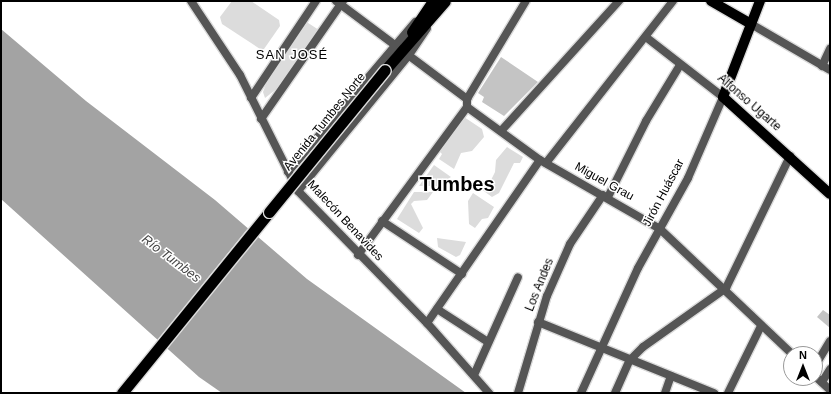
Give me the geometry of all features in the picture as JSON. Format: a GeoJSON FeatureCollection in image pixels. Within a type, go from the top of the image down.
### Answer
{"type":"FeatureCollection","features":[{"type":"Feature","properties":{"kind":"highway","name":"Avenida Tumbes Norte"},"geometry":{"type":"LineString","coordinates":[[122,393],[385,70],[432,9],[445,1]]}},
{"type":"Feature","properties":{"kind":"main road"},"geometry":{"type":"LineString","coordinates":[[711,1],[751,24]]}},
{"type":"Feature","properties":{"kind":"main road","name":"Jirón Huáscar"},"geometry":{"type":"LineString","coordinates":[[723,97],[760,1]]}},
{"type":"Feature","properties":{"kind":"main road","name":"Alfonso Ugarte"},"geometry":{"type":"LineString","coordinates":[[723,97],[790,156],[830,194]]}},
{"type":"Feature","properties":{"kind":"street","name":"Malecón Benavides"},"geometry":{"type":"LineString","coordinates":[[191,1],[252,98],[261,119],[298,191],[358,255],[427,323],[489,393]]}},
{"type":"Feature","properties":{"kind":"street"},"geometry":{"type":"LineString","coordinates":[[252,98],[316,1]]}},
{"type":"Feature","properties":{"kind":"street"},"geometry":{"type":"LineString","coordinates":[[358,255],[467,103],[526,1]]}},
{"type":"Feature","properties":{"kind":"street"},"geometry":{"type":"LineString","coordinates":[[501,131],[619,1]]}},
{"type":"Feature","properties":{"kind":"street"},"geometry":{"type":"LineString","coordinates":[[427,323],[543,161],[646,38],[673,1]]}},
{"type":"Feature","properties":{"kind":"street"},"geometry":{"type":"LineString","coordinates":[[261,119],[340,2]]}},
{"type":"Feature","properties":{"kind":"street","name":"Miguel Grau"},"geometry":{"type":"LineString","coordinates":[[340,2],[401,49],[501,131],[543,161],[660,229],[726,288],[761,326],[783,346]]}},
{"type":"Feature","properties":{"kind":"street"},"geometry":{"type":"LineString","coordinates":[[751,24],[830,70]]}},
{"type":"Feature","properties":{"kind":"street","name":"Alfonso Ugarte"},"geometry":{"type":"LineString","coordinates":[[646,38],[723,97]]}},
{"type":"Feature","properties":{"kind":"street"},"geometry":{"type":"LineString","coordinates":[[288,172],[401,49]]}},
{"type":"Feature","properties":{"kind":"street"},"geometry":{"type":"LineString","coordinates":[[298,191],[401,49]]}},
{"type":"Feature","properties":{"kind":"street"},"geometry":{"type":"LineString","coordinates":[[822,66],[830,49]]}},
{"type":"Feature","properties":{"kind":"street","name":"Los Andes"},"geometry":{"type":"LineString","coordinates":[[518,393],[538,322],[570,244],[605,196],[646,121],[680,64]]}},
{"type":"Feature","properties":{"kind":"street","name":"Jirón Huáscar"},"geometry":{"type":"LineString","coordinates":[[581,393],[660,229],[688,178],[723,97]]}},
{"type":"Feature","properties":{"kind":"street"},"geometry":{"type":"LineString","coordinates":[[615,393],[630,360],[654,337],[726,288],[790,156]]}},
{"type":"Feature","properties":{"kind":"street"},"geometry":{"type":"LineString","coordinates":[[382,221],[462,274]]}},
{"type":"Feature","properties":{"kind":"street"},"geometry":{"type":"LineString","coordinates":[[474,375],[518,278]]}},
{"type":"Feature","properties":{"kind":"street"},"geometry":{"type":"LineString","coordinates":[[437,309],[488,342]]}},
{"type":"Feature","properties":{"kind":"street"},"geometry":{"type":"LineString","coordinates":[[538,322],[601,349],[714,393]]}},
{"type":"Feature","properties":{"kind":"street"},"geometry":{"type":"LineString","coordinates":[[728,393],[761,326]]}},
{"type":"Feature","properties":{"kind":"street"},"geometry":{"type":"LineString","coordinates":[[823,353],[830,341]]}},
{"type":"Feature","properties":{"kind":"street"},"geometry":{"type":"LineString","coordinates":[[823,380],[830,369]]}},
{"type":"Feature","properties":{"kind":"street"},"geometry":{"type":"LineString","coordinates":[[665,393],[671,376]]}},
{"type":"Feature","properties":{"kind":"shaded area"},"geometry":{"type":"Polygon","coordinates":[[[232,1],[251,1],[279,20],[280,26],[264,49],[260,49],[222,24],[220,17],[232,1]]]}},
{"type":"Feature","properties":{"kind":"shaded area"},"geometry":{"type":"Polygon","coordinates":[[[305,21],[319,30],[283,84],[265,98],[263,92],[270,73],[305,21]]]}},
{"type":"Feature","properties":{"kind":"shaded area"},"geometry":{"type":"Polygon","coordinates":[[[464,117],[482,129],[484,137],[472,151],[461,153],[454,169],[439,159],[442,154],[438,150],[464,117]]]}},
{"type":"Feature","properties":{"kind":"shaded area"},"geometry":{"type":"Polygon","coordinates":[[[507,147],[523,157],[520,163],[514,163],[499,193],[492,197],[477,186],[482,180],[489,184],[495,172],[496,160],[507,147]]]}},
{"type":"Feature","properties":{"kind":"shaded area"},"geometry":{"type":"Polygon","coordinates":[[[434,165],[451,177],[437,186],[419,186],[434,165]]]}},
{"type":"Feature","properties":{"kind":"shaded area"},"geometry":{"type":"Polygon","coordinates":[[[414,192],[433,192],[427,200],[414,201],[411,204],[423,228],[419,233],[397,219],[414,192]]]}},
{"type":"Feature","properties":{"kind":"shaded area"},"geometry":{"type":"Polygon","coordinates":[[[473,193],[494,207],[488,218],[482,219],[475,228],[469,224],[468,201],[473,193]]]}},
{"type":"Feature","properties":{"kind":"shaded area"},"geometry":{"type":"Polygon","coordinates":[[[437,238],[466,242],[460,255],[456,257],[438,247],[437,238]]]}},
{"type":"Feature","properties":{"kind":"water","name":"Río Tumbes"},"geometry":{"type":"Polygon","coordinates":[[[1,29],[86,101],[215,200],[307,279],[466,393],[222,393],[199,377],[1,199],[1,29]]]}},
{"type":"Feature","properties":{"kind":"pier"},"geometry":{"type":"Polygon","coordinates":[[[249,227],[259,235],[166,350],[156,342],[249,227]]]}},
{"type":"Feature","properties":{"kind":"building"},"geometry":{"type":"Polygon","coordinates":[[[501,57],[538,82],[504,116],[482,102],[484,97],[478,93],[501,57]]]}},
{"type":"Feature","properties":{"kind":"building"},"geometry":{"type":"Polygon","coordinates":[[[823,310],[830,315],[830,328],[817,317],[823,310]]]}},
{"type":"Feature","properties":{"kind":"district","name":"SAN JOSÉ"},"geometry":{"type":"Point","coordinates":[292,55]}},
{"type":"Feature","properties":{"kind":"district","name":"Tumbes"},"geometry":{"type":"Point","coordinates":[457,184]}}]}
